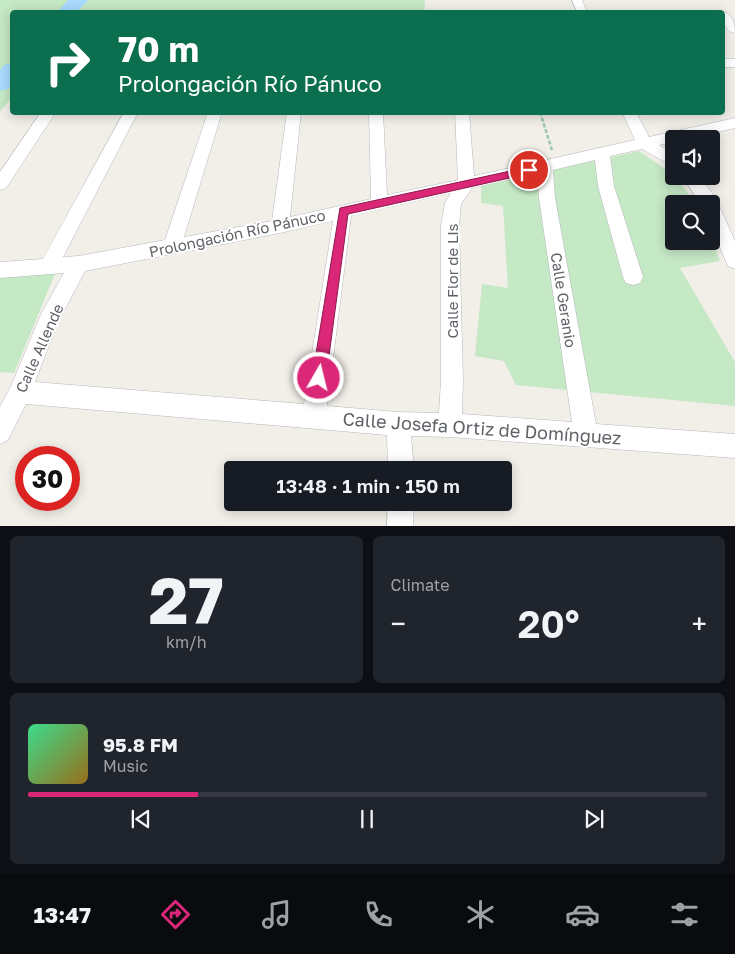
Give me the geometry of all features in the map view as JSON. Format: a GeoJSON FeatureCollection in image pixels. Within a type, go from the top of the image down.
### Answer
{"type":"FeatureCollection","features":[{"type":"Feature","properties":{"kind":"street"},"geometry":{"type":"LineString","coordinates":[[0,184],[47,115]]}},
{"type":"Feature","properties":{"kind":"street"},"geometry":{"type":"LineString","coordinates":[[48,267],[129,115]]}},
{"type":"Feature","properties":{"kind":"street"},"geometry":{"type":"LineString","coordinates":[[172,247],[214,115]]}},
{"type":"Feature","properties":{"kind":"street"},"geometry":{"type":"LineString","coordinates":[[280,226],[294,115]]}},
{"type":"Feature","properties":{"kind":"street"},"geometry":{"type":"LineString","coordinates":[[376,115],[379,202]]}},
{"type":"Feature","properties":{"kind":"street"},"geometry":{"type":"LineString","coordinates":[[462,115],[466,184]]}},
{"type":"Feature","properties":{"kind":"street"},"geometry":{"type":"LineString","coordinates":[[630,115],[644,143],[665,156]]}},
{"type":"Feature","properties":{"kind":"street","name":"Prolongación Río Pánuco"},"geometry":{"type":"LineString","coordinates":[[0,270],[79,264],[280,226],[379,202],[735,123]]}},
{"type":"Feature","properties":{"kind":"street"},"geometry":{"type":"LineString","coordinates":[[602,152],[606,186],[633,277]]}},
{"type":"Feature","properties":{"kind":"street","name":"Calle Geranio"},"geometry":{"type":"LineString","coordinates":[[550,165],[549,208],[586,434]]}},
{"type":"Feature","properties":{"kind":"street","name":"Calle Flor de Lis"},"geometry":{"type":"LineString","coordinates":[[450,425],[452,380],[450,226],[453,204],[466,184]]}},
{"type":"Feature","properties":{"kind":"street"},"geometry":{"type":"LineString","coordinates":[[697,185],[705,195]]}},
{"type":"Feature","properties":{"kind":"street"},"geometry":{"type":"LineString","coordinates":[[314,416],[343,211]]}},
{"type":"Feature","properties":{"kind":"street"},"geometry":{"type":"LineString","coordinates":[[720,226],[735,261]]}},
{"type":"Feature","properties":{"kind":"street","name":"Calle Allende"},"geometry":{"type":"LineString","coordinates":[[0,432],[20,392],[48,322],[79,264]]}},
{"type":"Feature","properties":{"kind":"street","name":"Calle Josefa Ortiz de Domínguez"},"geometry":{"type":"LineString","coordinates":[[20,392],[398,424],[450,425],[735,446]]}},
{"type":"Feature","properties":{"kind":"street"},"geometry":{"type":"LineString","coordinates":[[398,424],[400,461]]}},
{"type":"Feature","properties":{"kind":"street"},"geometry":{"type":"LineString","coordinates":[[400,511],[400,526]]}},
{"type":"Feature","properties":{"kind":"path"},"geometry":{"type":"LineString","coordinates":[[541,115],[550,165]]}},
{"type":"Feature","properties":{"kind":"green space"},"geometry":{"type":"Polygon","coordinates":[[[0,0],[425,0],[424,10],[10,10],[10,100],[0,112],[0,0]]]}},
{"type":"Feature","properties":{"kind":"green space"},"geometry":{"type":"Polygon","coordinates":[[[639,151],[665,169],[665,185],[682,185],[689,195],[665,195],[665,250],[716,250],[720,261],[680,268],[735,362],[735,406],[516,385],[504,361],[475,356],[482,284],[508,288],[503,206],[481,203],[481,186],[639,151]]]}},
{"type":"Feature","properties":{"kind":"green space"},"geometry":{"type":"Polygon","coordinates":[[[62,257],[14,373],[0,372],[0,264],[62,257]]]}},
{"type":"Feature","properties":{"kind":"waterway"},"geometry":{"type":"LineString","coordinates":[[69,10],[79,0]]}},
{"type":"Feature","properties":{"kind":"waterway"},"geometry":{"type":"LineString","coordinates":[[0,84],[10,72]]}},
{"type":"Feature","properties":{"kind":"route"},"geometry":{"type":"LineString","coordinates":[[319,378],[343,211],[529,170]]}}]}
